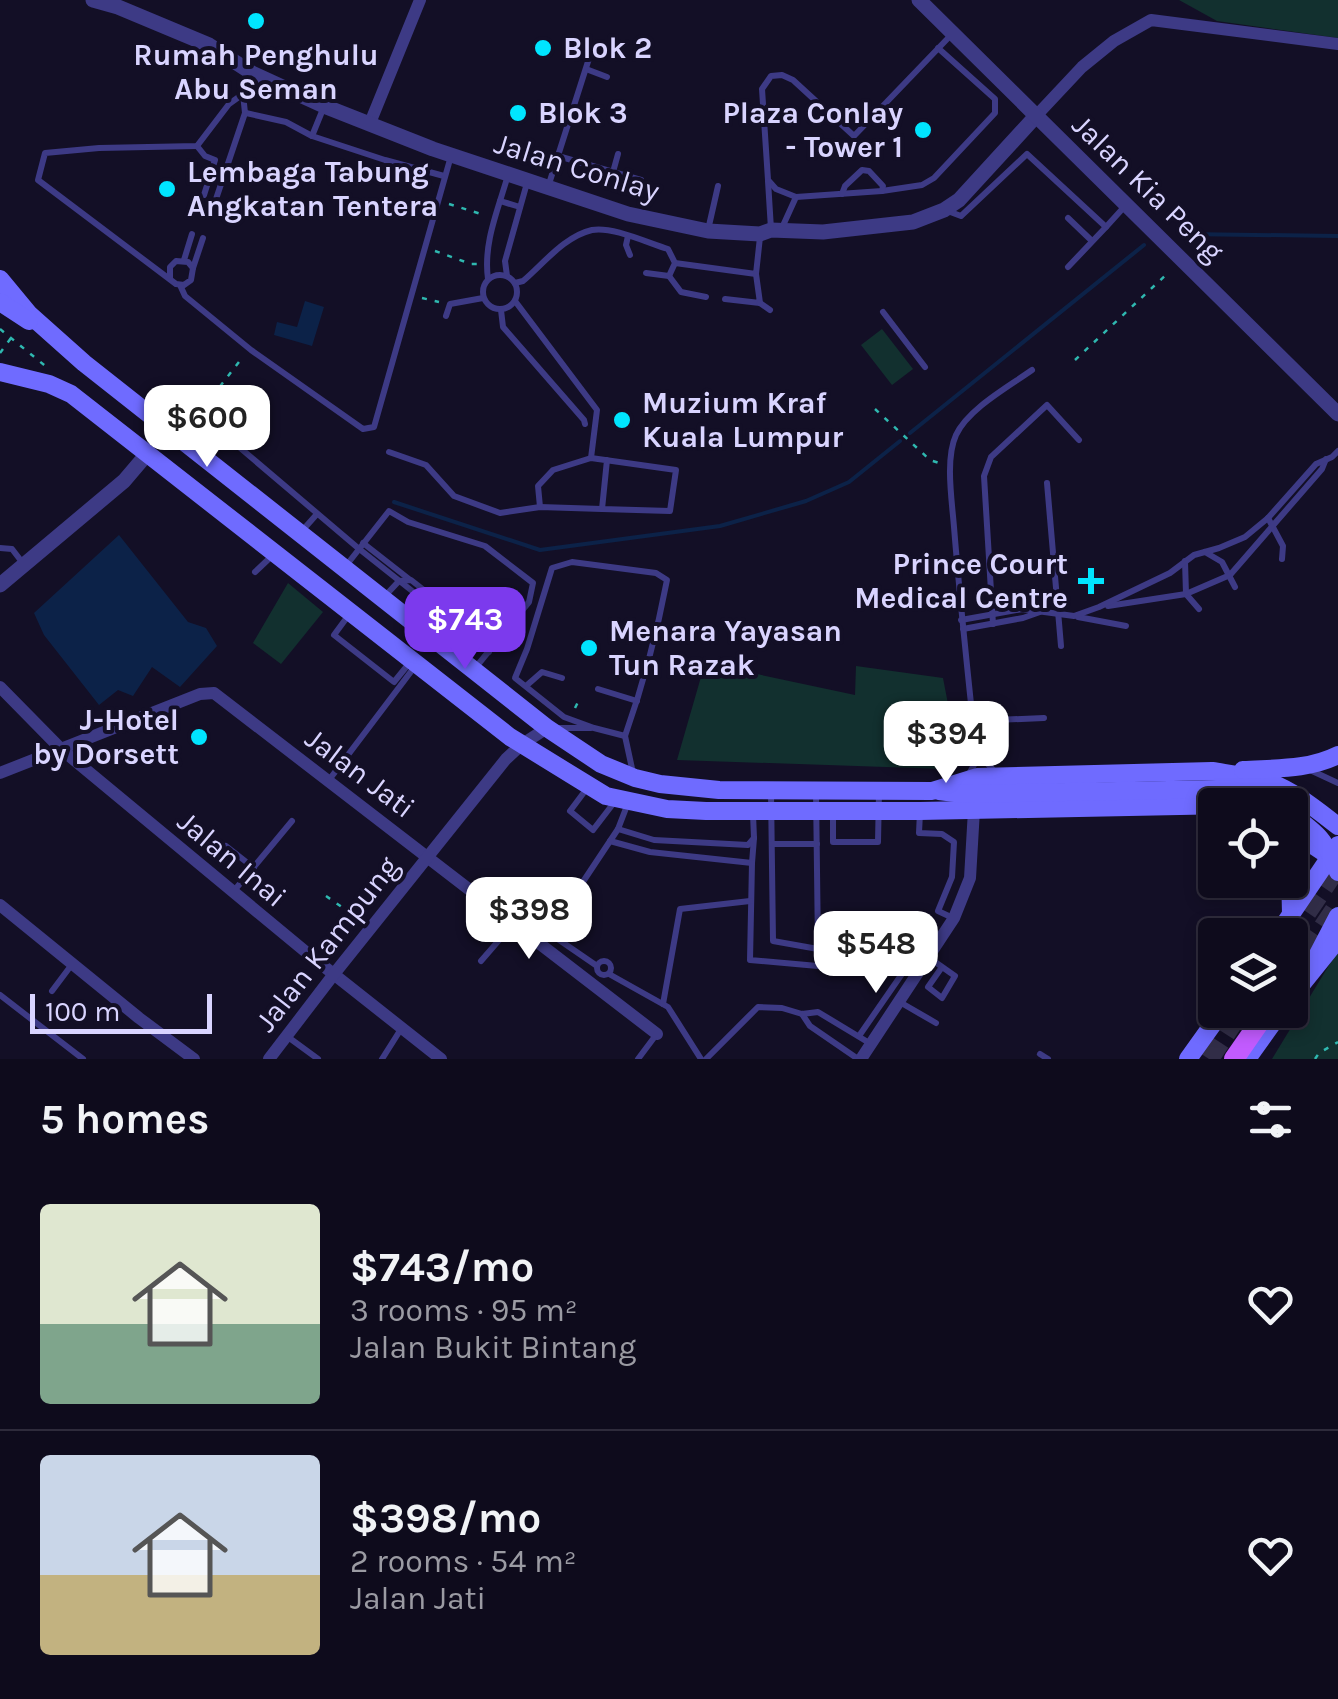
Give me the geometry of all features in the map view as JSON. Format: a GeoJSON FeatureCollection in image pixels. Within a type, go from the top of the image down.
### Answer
{"type":"FeatureCollection","features":[{"type":"Feature","properties":{"kind":"main road"},"geometry":{"type":"LineString","coordinates":[[0,279],[58,340],[547,728],[581,753],[635,778],[700,788],[771,791],[932,790],[963,794],[1198,791]]}},
{"type":"Feature","properties":{"kind":"main road"},"geometry":{"type":"LineString","coordinates":[[0,302],[58,340]]}},
{"type":"Feature","properties":{"kind":"main road"},"geometry":{"type":"LineString","coordinates":[[0,372],[49,384],[71,394],[521,745],[589,786],[623,801],[667,809],[762,811],[1198,806]]}},
{"type":"Feature","properties":{"kind":"main road"},"geometry":{"type":"LineString","coordinates":[[140,407],[154,432],[147,454]]}},
{"type":"Feature","properties":{"kind":"main road"},"geometry":{"type":"LineString","coordinates":[[932,790],[977,777],[1304,767],[1338,755]]}},
{"type":"Feature","properties":{"kind":"main road"},"geometry":{"type":"LineString","coordinates":[[1212,771],[1272,783],[1338,826]]}},
{"type":"Feature","properties":{"kind":"main road"},"geometry":{"type":"LineString","coordinates":[[1308,826],[1336,859]]}},
{"type":"Feature","properties":{"kind":"main road"},"geometry":{"type":"LineString","coordinates":[[1308,841],[1336,859]]}},
{"type":"Feature","properties":{"kind":"main road"},"geometry":{"type":"LineString","coordinates":[[1288,918],[1336,859]]}},
{"type":"Feature","properties":{"kind":"main road"},"geometry":{"type":"LineString","coordinates":[[1291,898],[1291,914]]}},
{"type":"Feature","properties":{"kind":"main road"},"geometry":{"type":"LineString","coordinates":[[1308,973],[1338,916]]}},
{"type":"Feature","properties":{"kind":"main road"},"geometry":{"type":"LineString","coordinates":[[1308,977],[1338,936]]}},
{"type":"Feature","properties":{"kind":"main road"},"geometry":{"type":"LineString","coordinates":[[1188,1059],[1210,1028]]}},
{"type":"Feature","properties":{"kind":"main road"},"geometry":{"type":"LineString","coordinates":[[1234,1059],[1256,1028]]}},
{"type":"Feature","properties":{"kind":"main road"},"geometry":{"type":"LineString","coordinates":[[1251,1059],[1272,1028]]}},
{"type":"Feature","properties":{"kind":"street","name":"Jalan Conlay"},"geometry":{"type":"LineString","coordinates":[[93,0],[209,45],[252,73],[324,106],[451,156],[548,188],[626,226],[823,232],[912,222],[959,200],[1036,116]]}},
{"type":"Feature","properties":{"kind":"street"},"geometry":{"type":"LineString","coordinates":[[370,123],[420,0]]}},
{"type":"Feature","properties":{"kind":"street","name":"Jalan Kia Peng"},"geometry":{"type":"LineString","coordinates":[[920,0],[1338,414]]}},
{"type":"Feature","properties":{"kind":"street"},"geometry":{"type":"LineString","coordinates":[[1036,116],[1082,67],[1114,41],[1151,20],[1338,44]]}},
{"type":"Feature","properties":{"kind":"street"},"geometry":{"type":"LineString","coordinates":[[0,585],[124,481],[147,454]]}},
{"type":"Feature","properties":{"kind":"street","name":"Jalan Inai"},"geometry":{"type":"LineString","coordinates":[[0,687],[61,749],[441,1059]]}},
{"type":"Feature","properties":{"kind":"street","name":"Jalan Jati"},"geometry":{"type":"LineString","coordinates":[[0,773],[200,694],[214,694],[657,1034]]}},
{"type":"Feature","properties":{"kind":"street","name":"Jalan Kampung"},"geometry":{"type":"LineString","coordinates":[[268,1059],[427,856],[521,745],[547,728]]}},
{"type":"Feature","properties":{"kind":"street"},"geometry":{"type":"LineString","coordinates":[[860,1059],[865,1040],[898,1000],[954,918],[970,878],[974,810]]}},
{"type":"Feature","properties":{"kind":"street"},"geometry":{"type":"LineString","coordinates":[[0,905],[194,1059]]}},
{"type":"Feature","properties":{"kind":"lane"},"geometry":{"type":"LineString","coordinates":[[770,232],[762,89],[771,76],[782,75],[792,80],[852,139],[953,33]]}},
{"type":"Feature","properties":{"kind":"lane"},"geometry":{"type":"LineString","coordinates":[[768,180],[776,189],[796,198],[882,191],[934,178],[994,114],[996,99],[938,48]]}},
{"type":"Feature","properties":{"kind":"lane"},"geometry":{"type":"LineString","coordinates":[[548,188],[592,49]]}},
{"type":"Feature","properties":{"kind":"lane"},"geometry":{"type":"LineString","coordinates":[[586,69],[607,77]]}},
{"type":"Feature","properties":{"kind":"lane"},"geometry":{"type":"LineString","coordinates":[[216,199],[245,113],[243,94],[252,73]]}},
{"type":"Feature","properties":{"kind":"lane"},"geometry":{"type":"LineString","coordinates":[[196,146],[229,104],[243,94]]}},
{"type":"Feature","properties":{"kind":"lane"},"geometry":{"type":"LineString","coordinates":[[312,136],[324,106]]}},
{"type":"Feature","properties":{"kind":"lane"},"geometry":{"type":"LineString","coordinates":[[245,113],[286,122],[312,136],[444,176]]}},
{"type":"Feature","properties":{"kind":"lane"},"geometry":{"type":"LineString","coordinates":[[204,195],[215,160],[196,146],[45,152],[38,180],[180,285],[184,296],[249,348],[362,430],[374,426],[451,156]]}},
{"type":"Feature","properties":{"kind":"lane"},"geometry":{"type":"LineString","coordinates":[[613,172],[618,154]]}},
{"type":"Feature","properties":{"kind":"lane"},"geometry":{"type":"LineString","coordinates":[[944,210],[961,216],[1027,154],[1106,226]]}},
{"type":"Feature","properties":{"kind":"lane"},"geometry":{"type":"LineString","coordinates":[[558,156],[640,180]]}},
{"type":"Feature","properties":{"kind":"lane"},"geometry":{"type":"LineString","coordinates":[[842,194],[844,186],[862,170],[883,186],[882,191]]}},
{"type":"Feature","properties":{"kind":"lane"},"geometry":{"type":"LineString","coordinates":[[488,279],[506,276],[515,283],[515,301],[509,307],[494,308],[482,292],[488,279],[488,240],[508,175]]}},
{"type":"Feature","properties":{"kind":"lane"},"geometry":{"type":"LineString","coordinates":[[506,276],[504,262],[527,182]]}},
{"type":"Feature","properties":{"kind":"lane"},"geometry":{"type":"LineString","coordinates":[[708,231],[718,186]]}},
{"type":"Feature","properties":{"kind":"lane"},"geometry":{"type":"LineString","coordinates":[[760,304],[756,274],[770,232],[796,198]]}},
{"type":"Feature","properties":{"kind":"lane"},"geometry":{"type":"LineString","coordinates":[[500,201],[520,207]]}},
{"type":"Feature","properties":{"kind":"lane"},"geometry":{"type":"LineString","coordinates":[[1068,267],[1126,205]]}},
{"type":"Feature","properties":{"kind":"lane"},"geometry":{"type":"LineString","coordinates":[[1068,218],[1092,241]]}},
{"type":"Feature","properties":{"kind":"lane"},"geometry":{"type":"LineString","coordinates":[[626,226],[630,254]]}},
{"type":"Feature","properties":{"kind":"lane"},"geometry":{"type":"LineString","coordinates":[[515,283],[523,281],[572,238],[594,229],[626,226],[668,249],[674,263],[668,276]]}},
{"type":"Feature","properties":{"kind":"lane"},"geometry":{"type":"LineString","coordinates":[[184,260],[192,234]]}},
{"type":"Feature","properties":{"kind":"lane"},"geometry":{"type":"LineString","coordinates":[[180,285],[191,280],[203,238]]}},
{"type":"Feature","properties":{"kind":"lane"},"geometry":{"type":"LineString","coordinates":[[170,278],[170,266],[176,261],[184,260],[193,268]]}},
{"type":"Feature","properties":{"kind":"lane"},"geometry":{"type":"LineString","coordinates":[[674,263],[756,274]]}},
{"type":"Feature","properties":{"kind":"lane"},"geometry":{"type":"LineString","coordinates":[[646,272],[668,276],[681,292],[706,297]]}},
{"type":"Feature","properties":{"kind":"lane"},"geometry":{"type":"LineString","coordinates":[[446,316],[450,304],[484,298]]}},
{"type":"Feature","properties":{"kind":"lane"},"geometry":{"type":"LineString","coordinates":[[726,299],[760,304],[770,310]]}},
{"type":"Feature","properties":{"kind":"lane"},"geometry":{"type":"LineString","coordinates":[[515,301],[597,410],[592,458]]}},
{"type":"Feature","properties":{"kind":"lane"},"geometry":{"type":"LineString","coordinates":[[501,310],[503,327],[585,424]]}},
{"type":"Feature","properties":{"kind":"lane"},"geometry":{"type":"LineString","coordinates":[[882,312],[925,366]]}},
{"type":"Feature","properties":{"kind":"lane"},"geometry":{"type":"LineString","coordinates":[[956,782],[969,774],[976,751],[950,468],[953,439],[968,416],[1032,370]]}},
{"type":"Feature","properties":{"kind":"lane"},"geometry":{"type":"LineString","coordinates":[[567,402],[583,393]]}},
{"type":"Feature","properties":{"kind":"lane"},"geometry":{"type":"LineString","coordinates":[[993,624],[984,476],[991,457],[1047,406],[1079,440]]}},
{"type":"Feature","properties":{"kind":"lane"},"geometry":{"type":"LineString","coordinates":[[177,436],[199,414],[316,514],[411,580],[492,649]]}},
{"type":"Feature","properties":{"kind":"lane"},"geometry":{"type":"LineString","coordinates":[[390,452],[426,465],[454,496],[500,513],[540,507],[670,512],[676,470],[592,458],[553,470],[538,486],[540,507]]}},
{"type":"Feature","properties":{"kind":"lane"},"geometry":{"type":"LineString","coordinates":[[1074,616],[1170,574],[1194,555],[1234,542],[1268,518],[1316,464],[1334,457]]}},
{"type":"Feature","properties":{"kind":"lane"},"geometry":{"type":"LineString","coordinates":[[1098,607],[1186,594],[1230,575],[1334,457]]}},
{"type":"Feature","properties":{"kind":"lane"},"geometry":{"type":"LineString","coordinates":[[602,509],[607,460]]}},
{"type":"Feature","properties":{"kind":"lane"},"geometry":{"type":"LineString","coordinates":[[1047,483],[1061,646]]}},
{"type":"Feature","properties":{"kind":"lane"},"geometry":{"type":"LineString","coordinates":[[344,568],[389,511],[408,522],[485,546],[533,583],[529,602],[474,670]]}},
{"type":"Feature","properties":{"kind":"lane"},"geometry":{"type":"LineString","coordinates":[[300,533],[316,514]]}},
{"type":"Feature","properties":{"kind":"lane"},"geometry":{"type":"LineString","coordinates":[[1268,518],[1283,546],[1282,559]]}},
{"type":"Feature","properties":{"kind":"lane"},"geometry":{"type":"LineString","coordinates":[[360,546],[399,581],[492,649]]}},
{"type":"Feature","properties":{"kind":"lane"},"geometry":{"type":"LineString","coordinates":[[0,548],[12,550],[24,565]]}},
{"type":"Feature","properties":{"kind":"lane"},"geometry":{"type":"LineString","coordinates":[[1204,552],[1222,562],[1235,587]]}},
{"type":"Feature","properties":{"kind":"lane"},"geometry":{"type":"LineString","coordinates":[[255,572],[275,553]]}},
{"type":"Feature","properties":{"kind":"lane"},"geometry":{"type":"LineString","coordinates":[[624,736],[564,717],[515,678],[552,568],[572,562],[656,574],[667,580],[660,618],[624,736],[635,778]]}},
{"type":"Feature","properties":{"kind":"lane"},"geometry":{"type":"LineString","coordinates":[[1185,562],[1186,594],[1200,609]]}},
{"type":"Feature","properties":{"kind":"lane"},"geometry":{"type":"LineString","coordinates":[[383,598],[399,581],[411,580]]}},
{"type":"Feature","properties":{"kind":"lane"},"geometry":{"type":"LineString","coordinates":[[962,624],[1022,609],[1126,626]]}},
{"type":"Feature","properties":{"kind":"lane"},"geometry":{"type":"LineString","coordinates":[[351,612],[334,635],[394,682],[414,662]]}},
{"type":"Feature","properties":{"kind":"lane"},"geometry":{"type":"LineString","coordinates":[[962,624],[993,624],[1041,612]]}},
{"type":"Feature","properties":{"kind":"lane"},"geometry":{"type":"LineString","coordinates":[[329,780],[414,662]]}},
{"type":"Feature","properties":{"kind":"lane"},"geometry":{"type":"LineString","coordinates":[[526,686],[542,672],[562,678]]}},
{"type":"Feature","properties":{"kind":"lane"},"geometry":{"type":"LineString","coordinates":[[598,689],[637,700]]}},
{"type":"Feature","properties":{"kind":"lane"},"geometry":{"type":"LineString","coordinates":[[973,720],[1044,718]]}},
{"type":"Feature","properties":{"kind":"lane"},"geometry":{"type":"LineString","coordinates":[[547,728],[594,728]]}},
{"type":"Feature","properties":{"kind":"lane"},"geometry":{"type":"LineString","coordinates":[[976,751],[992,771],[1008,777]]}},
{"type":"Feature","properties":{"kind":"lane"},"geometry":{"type":"LineString","coordinates":[[1304,767],[1338,782]]}},
{"type":"Feature","properties":{"kind":"lane"},"geometry":{"type":"LineString","coordinates":[[589,786],[570,810],[593,830],[623,801]]}},
{"type":"Feature","properties":{"kind":"lane"},"geometry":{"type":"LineString","coordinates":[[816,790],[833,842],[878,842],[880,791]]}},
{"type":"Feature","properties":{"kind":"lane"},"geometry":{"type":"LineString","coordinates":[[623,801],[625,816],[618,829],[549,932],[597,966],[600,975],[609,974],[668,1007],[704,1059],[758,1007],[802,1014],[818,1012],[865,1040],[912,958],[867,929],[830,966],[750,960],[754,838],[771,791]]}},
{"type":"Feature","properties":{"kind":"lane"},"geometry":{"type":"LineString","coordinates":[[762,811],[772,844],[773,941],[818,949],[817,844],[825,811]]}},
{"type":"Feature","properties":{"kind":"lane"},"geometry":{"type":"LineString","coordinates":[[920,811],[919,833],[942,834],[954,842],[952,877],[938,911],[954,918]]}},
{"type":"Feature","properties":{"kind":"lane"},"geometry":{"type":"LineString","coordinates":[[234,892],[292,820]]}},
{"type":"Feature","properties":{"kind":"lane"},"geometry":{"type":"LineString","coordinates":[[618,829],[654,840],[748,845],[754,838]]}},
{"type":"Feature","properties":{"kind":"lane"},"geometry":{"type":"LineString","coordinates":[[610,841],[650,852],[752,862]]}},
{"type":"Feature","properties":{"kind":"lane"},"geometry":{"type":"LineString","coordinates":[[772,844],[817,844]]}},
{"type":"Feature","properties":{"kind":"lane"},"geometry":{"type":"LineString","coordinates":[[226,846],[254,868]]}},
{"type":"Feature","properties":{"kind":"lane"},"geometry":{"type":"LineString","coordinates":[[663,1004],[680,910],[750,900]]}},
{"type":"Feature","properties":{"kind":"lane"},"geometry":{"type":"LineString","coordinates":[[481,961],[514,923]]}},
{"type":"Feature","properties":{"kind":"lane"},"geometry":{"type":"LineString","coordinates":[[928,957],[955,976],[942,998],[928,988],[942,967]]}},
{"type":"Feature","properties":{"kind":"lane"},"geometry":{"type":"LineString","coordinates":[[52,991],[73,962]]}},
{"type":"Feature","properties":{"kind":"lane"},"geometry":{"type":"LineString","coordinates":[[0,996],[83,1059]]}},
{"type":"Feature","properties":{"kind":"lane"},"geometry":{"type":"LineString","coordinates":[[898,1000],[936,1024]]}},
{"type":"Feature","properties":{"kind":"lane"},"geometry":{"type":"LineString","coordinates":[[810,1026],[811,1017],[818,1012]]}},
{"type":"Feature","properties":{"kind":"lane"},"geometry":{"type":"LineString","coordinates":[[802,1014],[810,1026],[860,1059]]}},
{"type":"Feature","properties":{"kind":"lane"},"geometry":{"type":"LineString","coordinates":[[382,1059],[402,1028]]}},
{"type":"Feature","properties":{"kind":"lane"},"geometry":{"type":"LineString","coordinates":[[638,1059],[657,1034]]}},
{"type":"Feature","properties":{"kind":"lane"},"geometry":{"type":"LineString","coordinates":[[287,1037],[318,1059]]}},
{"type":"Feature","properties":{"kind":"path"},"geometry":{"type":"LineString","coordinates":[[457,207],[495,218]]}},
{"type":"Feature","properties":{"kind":"path"},"geometry":{"type":"LineString","coordinates":[[444,255],[471,264],[486,264]]}},
{"type":"Feature","properties":{"kind":"path"},"geometry":{"type":"LineString","coordinates":[[1075,360],[1169,272]]}},
{"type":"Feature","properties":{"kind":"path"},"geometry":{"type":"LineString","coordinates":[[428,300],[450,304]]}},
{"type":"Feature","properties":{"kind":"path"},"geometry":{"type":"LineString","coordinates":[[0,329],[50,372],[44,370]]}},
{"type":"Feature","properties":{"kind":"path"},"geometry":{"type":"LineString","coordinates":[[0,353],[11,338]]}},
{"type":"Feature","properties":{"kind":"path"},"geometry":{"type":"LineString","coordinates":[[206,405],[249,348]]}},
{"type":"Feature","properties":{"kind":"path"},"geometry":{"type":"LineString","coordinates":[[875,408],[930,460],[950,468]]}},
{"type":"Feature","properties":{"kind":"path"},"geometry":{"type":"LineString","coordinates":[[575,708],[578,702]]}},
{"type":"Feature","properties":{"kind":"path"},"geometry":{"type":"LineString","coordinates":[[326,896],[359,919]]}},
{"type":"Feature","properties":{"kind":"path"},"geometry":{"type":"LineString","coordinates":[[1316,1059],[1338,1042]]}},
{"type":"Feature","properties":{"kind":"green space"},"geometry":{"type":"Polygon","coordinates":[[[1179,0],[1338,0],[1338,38],[1217,21],[1179,0]]]}},
{"type":"Feature","properties":{"kind":"green space"},"geometry":{"type":"Polygon","coordinates":[[[882,329],[913,369],[892,385],[861,345],[882,329]]]}},
{"type":"Feature","properties":{"kind":"green space"},"geometry":{"type":"Polygon","coordinates":[[[288,583],[323,612],[281,664],[253,643],[288,583]]]}},
{"type":"Feature","properties":{"kind":"green space"},"geometry":{"type":"Polygon","coordinates":[[[705,663],[855,695],[856,666],[943,678],[958,756],[944,769],[677,760],[705,663]]]}},
{"type":"Feature","properties":{"kind":"green space"},"geometry":{"type":"Polygon","coordinates":[[[1338,951],[1338,1059],[1272,1059],[1291,1028],[1308,1028],[1308,1000],[1338,951]]]}},
{"type":"Feature","properties":{"kind":"water"},"geometry":{"type":"Polygon","coordinates":[[[305,301],[324,307],[312,346],[274,335],[277,322],[297,327],[305,301]]]}},
{"type":"Feature","properties":{"kind":"water"},"geometry":{"type":"Polygon","coordinates":[[[119,535],[188,622],[206,628],[217,646],[180,687],[152,667],[133,696],[118,690],[99,705],[44,635],[34,613],[119,535]]]}},
{"type":"Feature","properties":{"kind":"waterway"},"geometry":{"type":"LineString","coordinates":[[1187,234],[1338,236]]}},
{"type":"Feature","properties":{"kind":"waterway"},"geometry":{"type":"LineString","coordinates":[[910,433],[1144,245]]}},
{"type":"Feature","properties":{"kind":"waterway"},"geometry":{"type":"LineString","coordinates":[[394,502],[540,550],[720,526],[806,501],[849,482],[900,441]]}},
{"type":"Feature","properties":{"kind":"tunnel"},"geometry":{"type":"LineString","coordinates":[[1303,918],[1338,866]]}},
{"type":"Feature","properties":{"kind":"tunnel"},"geometry":{"type":"LineString","coordinates":[[1308,950],[1338,905]]}},
{"type":"Feature","properties":{"kind":"tunnel"},"geometry":{"type":"LineString","coordinates":[[1209,1059],[1229,1028]]}},
{"type":"Feature","properties":{"kind":"place","name":"Rumah Penghulu Abu Seman"},"geometry":{"type":"Point","coordinates":[256,21]}},
{"type":"Feature","properties":{"kind":"place","name":"Blok 2"},"geometry":{"type":"Point","coordinates":[543,48]}},
{"type":"Feature","properties":{"kind":"place","name":"Blok 3"},"geometry":{"type":"Point","coordinates":[518,113]}},
{"type":"Feature","properties":{"kind":"place","name":"Plaza Conlay - Tower 1"},"geometry":{"type":"Point","coordinates":[923,130]}},
{"type":"Feature","properties":{"kind":"place","name":"Lembaga Tabung Angkatan Tentera"},"geometry":{"type":"Point","coordinates":[167,189]}},
{"type":"Feature","properties":{"kind":"place","name":"Muzium Kraf Kuala Lumpur"},"geometry":{"type":"Point","coordinates":[622,420]}},
{"type":"Feature","properties":{"kind":"place","name":"Prince Court Medical Centre"},"geometry":{"type":"Point","coordinates":[1091,581]}},
{"type":"Feature","properties":{"kind":"place","name":"Menara Yayasan Tun Razak"},"geometry":{"type":"Point","coordinates":[589,648]}},
{"type":"Feature","properties":{"kind":"place","name":"J-Hotel by Dorsett"},"geometry":{"type":"Point","coordinates":[199,737]}}]}
